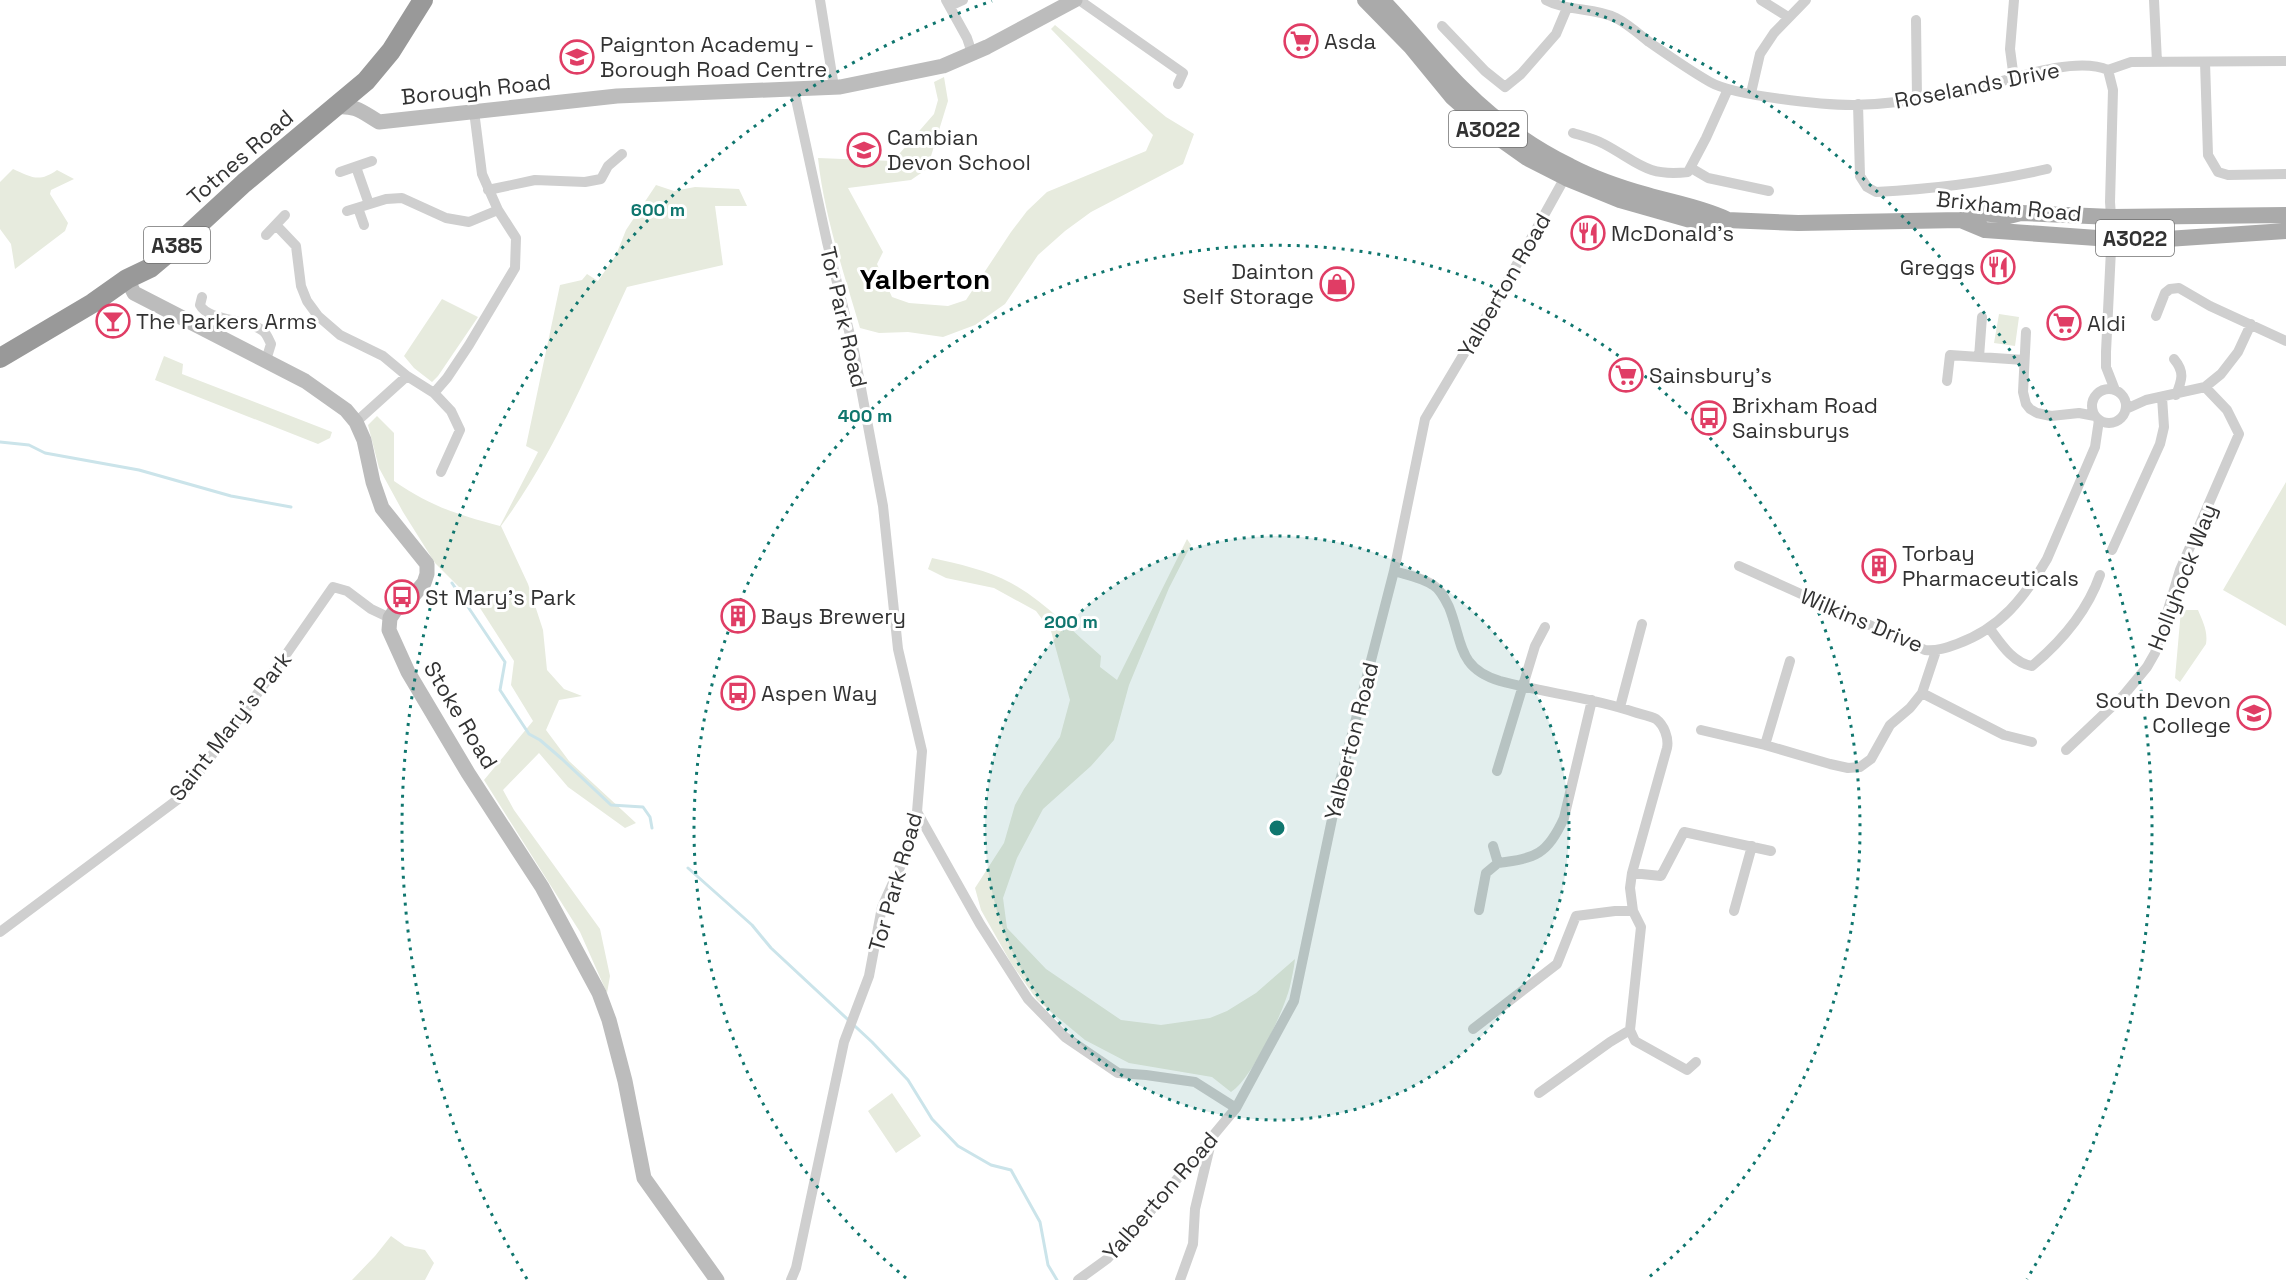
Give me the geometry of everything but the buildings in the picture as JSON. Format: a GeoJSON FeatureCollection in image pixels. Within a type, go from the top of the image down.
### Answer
{"type":"FeatureCollection","features":[{"type":"Feature","properties":{"kind":"highway","name":"Totnes Road"},"geometry":{"type":"LineString","coordinates":[[0,358],[93,303],[127,279],[150,267],[169,252],[244,183],[366,81],[391,51],[423,0]]}},
{"type":"Feature","properties":{"kind":"main road","name":"Brixham Road"},"geometry":{"type":"LineString","coordinates":[[1365,0],[1385,5],[1411,47],[1452,97],[1468,113],[1527,158],[1568,172],[1620,200],[1701,223],[1726,220],[1798,223],[1961,220],[1985,230],[2112,228],[2286,215]]}},
{"type":"Feature","properties":{"kind":"main road"},"geometry":{"type":"LineString","coordinates":[[1961,220],[1982,213],[2009,216],[2022,224],[2112,228]]}},
{"type":"Feature","properties":{"kind":"main road","name":"Brixham Road"},"geometry":{"type":"LineString","coordinates":[[2112,228],[2177,238],[2286,231]]}},
{"type":"Feature","properties":{"kind":"street"},"geometry":{"type":"LineString","coordinates":[[820,0],[834,87]]}},
{"type":"Feature","properties":{"kind":"street"},"geometry":{"type":"LineString","coordinates":[[963,0],[948,3],[967,38],[972,53]]}},
{"type":"Feature","properties":{"kind":"street"},"geometry":{"type":"LineString","coordinates":[[1077,0],[1183,73],[1178,84]]}},
{"type":"Feature","properties":{"kind":"street","name":"Borough Road"},"geometry":{"type":"LineString","coordinates":[[335,107],[349,106],[361,110],[379,122],[617,96],[834,87],[943,66],[1077,0]]}},
{"type":"Feature","properties":{"kind":"street","name":"Roselands Drive"},"geometry":{"type":"LineString","coordinates":[[1546,0],[1567,8],[1598,12],[1616,18],[1676,61],[1712,83],[1728,89],[1791,99],[1858,104],[1917,99],[1954,93],[2057,68],[2085,65],[2099,66],[2108,70],[2131,62],[2286,61]]}},
{"type":"Feature","properties":{"kind":"street"},"geometry":{"type":"LineString","coordinates":[[1761,0],[1788,17]]}},
{"type":"Feature","properties":{"kind":"street"},"geometry":{"type":"LineString","coordinates":[[1751,93],[1760,54],[1788,17],[1806,0]]}},
{"type":"Feature","properties":{"kind":"street"},"geometry":{"type":"LineString","coordinates":[[2014,0],[2010,49],[2014,79]]}},
{"type":"Feature","properties":{"kind":"street"},"geometry":{"type":"LineString","coordinates":[[2154,0],[2157,62]]}},
{"type":"Feature","properties":{"kind":"street"},"geometry":{"type":"LineString","coordinates":[[1442,26],[1485,71],[1505,87],[1521,74],[1556,34],[1567,8]]}},
{"type":"Feature","properties":{"kind":"street"},"geometry":{"type":"LineString","coordinates":[[1916,20],[1917,99]]}},
{"type":"Feature","properties":{"kind":"street"},"geometry":{"type":"LineString","coordinates":[[2205,62],[2208,155],[2218,172],[2228,175],[2286,174]]}},
{"type":"Feature","properties":{"kind":"street"},"geometry":{"type":"LineString","coordinates":[[2108,70],[2113,90],[2110,202],[2112,228]]}},
{"type":"Feature","properties":{"kind":"street"},"geometry":{"type":"LineString","coordinates":[[361,110],[360,97],[366,81]]}},
{"type":"Feature","properties":{"kind":"street"},"geometry":{"type":"LineString","coordinates":[[1573,133],[1602,142],[1646,169],[1666,175],[1688,172],[1728,89]]}},
{"type":"Feature","properties":{"kind":"street","name":"Tor Park Road"},"geometry":{"type":"LineString","coordinates":[[791,1280],[848,1032],[869,976],[882,907],[906,856],[917,812],[922,751],[898,649],[883,506],[854,351],[827,242],[794,90]]}},
{"type":"Feature","properties":{"kind":"street"},"geometry":{"type":"LineString","coordinates":[[1858,104],[1860,176],[1867,187],[1876,192],[1992,182],[2047,170]]}},
{"type":"Feature","properties":{"kind":"street"},"geometry":{"type":"LineString","coordinates":[[434,393],[472,341],[515,268],[516,238],[498,210],[482,174],[474,111]]}},
{"type":"Feature","properties":{"kind":"street"},"geometry":{"type":"LineString","coordinates":[[488,190],[535,180],[585,182],[601,179],[608,166],[622,154]]}},
{"type":"Feature","properties":{"kind":"street"},"geometry":{"type":"LineString","coordinates":[[340,172],[372,161]]}},
{"type":"Feature","properties":{"kind":"street"},"geometry":{"type":"LineString","coordinates":[[356,167],[358,208],[363,225]]}},
{"type":"Feature","properties":{"kind":"street"},"geometry":{"type":"LineString","coordinates":[[1691,168],[1708,178],[1769,191]]}},
{"type":"Feature","properties":{"kind":"street","name":"Yalberton Road"},"geometry":{"type":"LineString","coordinates":[[1078,1280],[1107,1259],[1138,1227],[1236,1108],[1294,1001],[1340,781],[1394,572],[1425,419],[1512,273],[1568,172]]}},
{"type":"Feature","properties":{"kind":"street"},"geometry":{"type":"LineString","coordinates":[[358,208],[386,199],[402,198],[446,218],[469,222],[498,210]]}},
{"type":"Feature","properties":{"kind":"street"},"geometry":{"type":"LineString","coordinates":[[266,235],[285,215]]}},
{"type":"Feature","properties":{"kind":"street"},"geometry":{"type":"LineString","coordinates":[[276,225],[296,246],[301,286],[307,301],[318,316],[340,335],[383,356],[407,376],[434,393],[451,411],[460,430],[441,472]]}},
{"type":"Feature","properties":{"kind":"street","name":"Wilkins Drive"},"geometry":{"type":"LineString","coordinates":[[2094,447],[2097,418],[2091,409],[2106,367],[2112,228]]}},
{"type":"Feature","properties":{"kind":"street"},"geometry":{"type":"LineString","coordinates":[[127,279],[134,292],[266,360],[330,398],[346,410],[356,422],[364,440],[373,482],[382,508],[427,564],[424,583],[412,597],[396,609],[390,618]]}},
{"type":"Feature","properties":{"kind":"street"},"geometry":{"type":"LineString","coordinates":[[2156,316],[2165,293],[2170,289],[2179,288],[2210,306],[2286,341]]}},
{"type":"Feature","properties":{"kind":"street"},"geometry":{"type":"LineString","coordinates":[[202,297],[200,305],[202,309],[220,317],[252,325],[265,332],[270,344],[266,360]]}},
{"type":"Feature","properties":{"kind":"street"},"geometry":{"type":"LineString","coordinates":[[1979,357],[1982,318]]}},
{"type":"Feature","properties":{"kind":"street"},"geometry":{"type":"LineString","coordinates":[[2126,409],[2145,400],[2205,387],[2221,374],[2238,352],[2251,324]]}},
{"type":"Feature","properties":{"kind":"street"},"geometry":{"type":"LineString","coordinates":[[2026,332],[2023,392],[2030,409],[2051,416],[2079,413],[2105,423],[2114,422]]}},
{"type":"Feature","properties":{"kind":"street"},"geometry":{"type":"LineString","coordinates":[[1947,381],[1950,355],[2024,360]]}},
{"type":"Feature","properties":{"kind":"street"},"geometry":{"type":"LineString","coordinates":[[2174,359],[2182,372],[2182,381],[2176,394]]}},
{"type":"Feature","properties":{"kind":"street","name":"Wilkins Drive"},"geometry":{"type":"LineString","coordinates":[[1739,566],[1925,650],[1936,651],[1990,629],[2006,615],[2037,576],[2047,559],[2094,447],[2114,422],[2122,417],[2126,409],[2126,402],[2106,367]]}},
{"type":"Feature","properties":{"kind":"street"},"geometry":{"type":"LineString","coordinates":[[356,422],[407,376]]}},
{"type":"Feature","properties":{"kind":"street","name":"Hollyhock Way"},"geometry":{"type":"LineString","coordinates":[[2066,750],[2122,696],[2147,667],[2161,637],[2180,570],[2239,434],[2227,410],[2205,387]]}},
{"type":"Feature","properties":{"kind":"street"},"geometry":{"type":"LineString","coordinates":[[2079,413],[2103,389],[2145,400]]}},
{"type":"Feature","properties":{"kind":"street"},"geometry":{"type":"LineString","coordinates":[[2112,549],[2160,444],[2164,427],[2162,397]]}},
{"type":"Feature","properties":{"kind":"street"},"geometry":{"type":"LineString","coordinates":[[1394,572],[1419,578],[1435,585],[1446,599],[1463,654],[1471,666],[1484,675],[1522,686],[1620,707],[1656,720],[1668,740],[1630,888],[1633,911],[1641,927],[1630,1030],[1635,1041],[1687,1070],[1696,1062]]}},
{"type":"Feature","properties":{"kind":"street"},"geometry":{"type":"LineString","coordinates":[[1990,629],[2011,655],[2026,665],[2032,666],[2043,658],[2074,623],[2094,593],[2100,575]]}},
{"type":"Feature","properties":{"kind":"street","name":"Saint Mary's Park"},"geometry":{"type":"LineString","coordinates":[[0,932],[181,797],[333,587],[347,591],[371,609],[390,618]]}},
{"type":"Feature","properties":{"kind":"street","name":"Stoke Road"},"geometry":{"type":"LineString","coordinates":[[390,618],[388,630],[408,672],[468,772],[542,887],[599,993],[609,1020],[625,1081],[644,1178],[717,1280]]}},
{"type":"Feature","properties":{"kind":"street"},"geometry":{"type":"LineString","coordinates":[[1620,707],[1642,624]]}},
{"type":"Feature","properties":{"kind":"street"},"geometry":{"type":"LineString","coordinates":[[1497,771],[1535,646],[1545,627]]}},
{"type":"Feature","properties":{"kind":"street"},"geometry":{"type":"LineString","coordinates":[[1701,730],[1765,745],[1830,765],[1860,767],[1871,759],[1890,725],[1910,708],[1922,693],[1936,651]]}},
{"type":"Feature","properties":{"kind":"street"},"geometry":{"type":"LineString","coordinates":[[1765,745],[1790,661]]}},
{"type":"Feature","properties":{"kind":"street"},"geometry":{"type":"LineString","coordinates":[[1922,693],[2004,735],[2032,742]]}},
{"type":"Feature","properties":{"kind":"street"},"geometry":{"type":"LineString","coordinates":[[1479,910],[1486,873],[1498,863],[1529,859],[1540,853],[1557,832],[1564,818],[1592,700]]}},
{"type":"Feature","properties":{"kind":"street"},"geometry":{"type":"LineString","coordinates":[[917,812],[980,924],[1022,990],[1065,1037],[1118,1073],[1195,1082],[1236,1108]]}},
{"type":"Feature","properties":{"kind":"street"},"geometry":{"type":"LineString","coordinates":[[1632,873],[1661,876],[1684,832],[1771,851]]}},
{"type":"Feature","properties":{"kind":"street"},"geometry":{"type":"LineString","coordinates":[[1493,846],[1498,863]]}},
{"type":"Feature","properties":{"kind":"street"},"geometry":{"type":"LineString","coordinates":[[1734,911],[1752,846]]}},
{"type":"Feature","properties":{"kind":"street"},"geometry":{"type":"LineString","coordinates":[[1473,1029],[1557,964],[1576,916],[1633,911]]}},
{"type":"Feature","properties":{"kind":"street"},"geometry":{"type":"LineString","coordinates":[[1539,1093],[1630,1030]]}},
{"type":"Feature","properties":{"kind":"street"},"geometry":{"type":"LineString","coordinates":[[1180,1280],[1193,1244],[1195,1209],[1213,1135]]}},
{"type":"Feature","properties":{"kind":"shaded area"},"geometry":{"type":"Polygon","coordinates":[[[1055,25],[1166,117],[1194,134],[1183,164],[1091,212],[1065,231],[1038,255],[1005,304],[975,325],[943,337],[908,332],[879,333],[860,328],[830,223],[818,158],[893,161],[934,114],[938,100],[934,82],[944,77],[948,101],[927,169],[911,180],[848,188],[883,252],[877,264],[892,297],[909,303],[948,306],[966,300],[1011,232],[1027,211],[1047,192],[1146,151],[1153,135],[1051,29],[1055,25]]]}},
{"type":"Feature","properties":{"kind":"shaded area"},"geometry":{"type":"Polygon","coordinates":[[[13,169],[40,178],[57,170],[74,179],[51,190],[50,194],[68,223],[65,231],[15,269],[11,244],[0,229],[0,182],[13,169]]]}},
{"type":"Feature","properties":{"kind":"shaded area"},"geometry":{"type":"Polygon","coordinates":[[[656,185],[674,191],[695,187],[739,189],[747,206],[715,206],[723,265],[627,287],[555,440],[501,526],[528,584],[543,630],[547,670],[564,689],[582,696],[559,700],[546,730],[569,761],[636,823],[625,828],[568,787],[539,753],[503,790],[514,810],[600,929],[610,976],[607,993],[580,932],[484,780],[533,721],[511,685],[514,661],[480,608],[435,563],[403,512],[379,468],[368,425],[377,416],[394,433],[394,481],[445,509],[500,526],[538,452],[526,446],[560,285],[582,280],[587,274],[598,281],[616,255],[626,230],[656,185]]]}},
{"type":"Feature","properties":{"kind":"shaded area"},"geometry":{"type":"Polygon","coordinates":[[[442,299],[478,317],[432,382],[414,368],[404,356],[442,299]]]}},
{"type":"Feature","properties":{"kind":"shaded area"},"geometry":{"type":"Polygon","coordinates":[[[1999,314],[2019,317],[2015,346],[1994,343],[1999,314]]]}},
{"type":"Feature","properties":{"kind":"shaded area"},"geometry":{"type":"Polygon","coordinates":[[[164,356],[183,364],[182,374],[332,432],[330,438],[318,444],[155,380],[164,356]]]}},
{"type":"Feature","properties":{"kind":"shaded area"},"geometry":{"type":"Polygon","coordinates":[[[2286,482],[2286,626],[2223,590],[2286,482]]]}},
{"type":"Feature","properties":{"kind":"shaded area"},"geometry":{"type":"Polygon","coordinates":[[[1187,539],[1191,545],[1169,588],[1129,685],[1114,740],[1091,766],[1043,809],[1017,858],[1003,898],[1007,928],[1046,969],[1121,1020],[1161,1025],[1210,1018],[1227,1011],[1256,993],[1295,959],[1287,997],[1274,1027],[1248,1073],[1231,1092],[1212,1077],[1129,1063],[1085,1040],[1037,1000],[1011,963],[981,910],[975,888],[1004,843],[1015,805],[1024,789],[1060,737],[1070,700],[1051,631],[1036,611],[994,588],[946,578],[928,569],[932,558],[983,571],[1002,578],[1023,590],[1101,656],[1100,667],[1117,680],[1187,539]]]}},
{"type":"Feature","properties":{"kind":"shaded area"},"geometry":{"type":"Polygon","coordinates":[[[2181,610],[2198,610],[2205,627],[2206,644],[2180,682],[2175,678],[2181,610]]]}},
{"type":"Feature","properties":{"kind":"shaded area"},"geometry":{"type":"Polygon","coordinates":[[[892,1093],[921,1136],[896,1153],[868,1111],[892,1093]]]}},
{"type":"Feature","properties":{"kind":"shaded area"},"geometry":{"type":"Polygon","coordinates":[[[391,1236],[405,1246],[425,1250],[434,1263],[425,1280],[352,1280],[375,1256],[391,1236]]]}},
{"type":"Feature","properties":{"kind":"waterway"},"geometry":{"type":"LineString","coordinates":[[0,442],[29,445],[45,453],[139,470],[231,496],[291,507]]}},
{"type":"Feature","properties":{"kind":"waterway"},"geometry":{"type":"LineString","coordinates":[[452,583],[505,662],[500,690],[529,734],[540,740],[562,759],[611,805],[643,807],[650,817],[652,828]]}},
{"type":"Feature","properties":{"kind":"waterway"},"geometry":{"type":"LineString","coordinates":[[688,868],[752,925],[771,948],[872,1042],[908,1080],[932,1119],[958,1146],[991,1165],[1011,1170],[1040,1222],[1048,1265],[1057,1280]]}},
{"type":"Feature","properties":{"kind":"place","name":"Asda"},"geometry":{"type":"Point","coordinates":[1301,41]}},
{"type":"Feature","properties":{"kind":"place","name":"Paignton Academy - Borough Road Centre"},"geometry":{"type":"Point","coordinates":[577,57]}},
{"type":"Feature","properties":{"kind":"place","name":"Cambian Devon School"},"geometry":{"type":"Point","coordinates":[864,150]}},
{"type":"Feature","properties":{"kind":"place","name":"McDonald's"},"geometry":{"type":"Point","coordinates":[1588,233]}},
{"type":"Feature","properties":{"kind":"place","name":"Greggs"},"geometry":{"type":"Point","coordinates":[1998,267]}},
{"type":"Feature","properties":{"kind":"place","name":"Dainton Self Storage"},"geometry":{"type":"Point","coordinates":[1337,284]}},
{"type":"Feature","properties":{"kind":"place","name":"The Parkers Arms"},"geometry":{"type":"Point","coordinates":[113,321]}},
{"type":"Feature","properties":{"kind":"place","name":"Aldi"},"geometry":{"type":"Point","coordinates":[2064,323]}},
{"type":"Feature","properties":{"kind":"place","name":"Sainsbury's"},"geometry":{"type":"Point","coordinates":[1626,375]}},
{"type":"Feature","properties":{"kind":"place","name":"Brixham Road Sainsburys"},"geometry":{"type":"Point","coordinates":[1709,418]}},
{"type":"Feature","properties":{"kind":"place","name":"Torbay Pharmaceuticals"},"geometry":{"type":"Point","coordinates":[1879,566]}},
{"type":"Feature","properties":{"kind":"place","name":"St Mary's Park"},"geometry":{"type":"Point","coordinates":[402,597]}},
{"type":"Feature","properties":{"kind":"place","name":"Bays Brewery"},"geometry":{"type":"Point","coordinates":[738,616]}},
{"type":"Feature","properties":{"kind":"place","name":"Aspen Way"},"geometry":{"type":"Point","coordinates":[738,693]}},
{"type":"Feature","properties":{"kind":"place","name":"South Devon College"},"geometry":{"type":"Point","coordinates":[2254,713]}},
{"type":"Feature","properties":{"kind":"district","name":"Yalberton"},"geometry":{"type":"Point","coordinates":[925,279]}}]}
